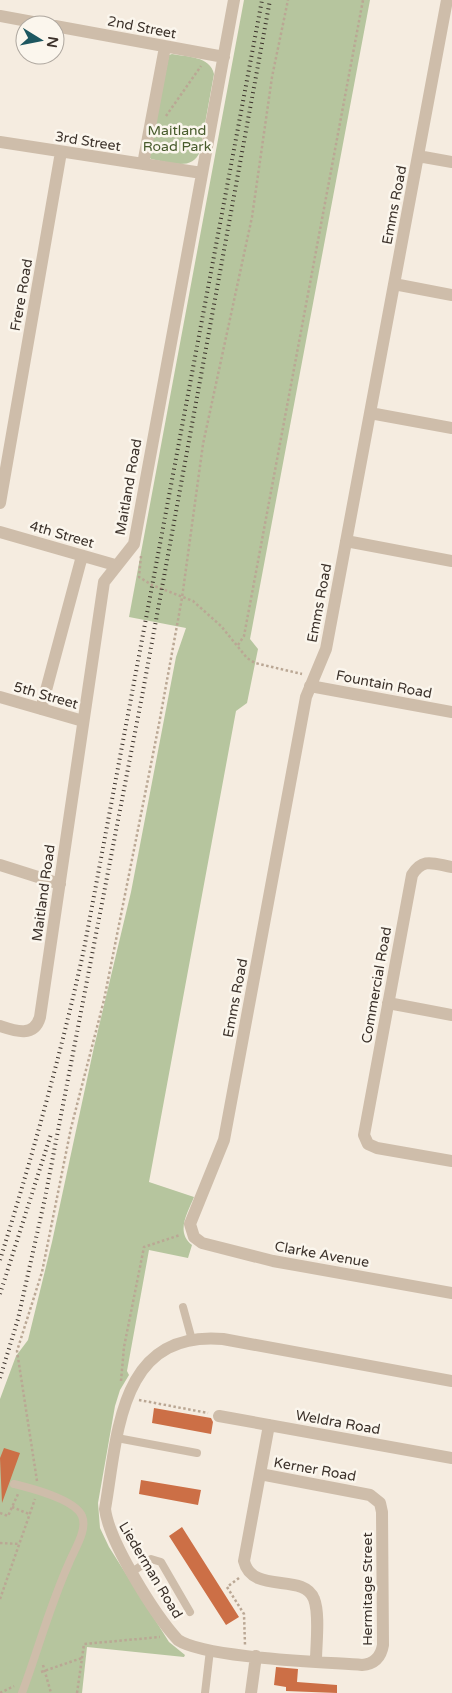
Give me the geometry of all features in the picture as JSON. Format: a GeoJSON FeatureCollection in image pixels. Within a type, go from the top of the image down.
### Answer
{"type":"FeatureCollection","features":[{"type":"Feature","properties":{"kind":"street","name":"Maitland Road"},"geometry":{"type":"LineString","coordinates":[[0,1026],[19,1032],[32,1029],[40,1017],[104,582],[115,565],[131,549],[234,0]]}},
{"type":"Feature","properties":{"kind":"street","name":"Emms Road"},"geometry":{"type":"LineString","coordinates":[[192,1232],[191,1220],[224,1140],[312,681],[326,649],[418,156],[447,30],[447,0]]}},
{"type":"Feature","properties":{"kind":"street"},"geometry":{"type":"LineString","coordinates":[[0,16],[15,19]]}},
{"type":"Feature","properties":{"kind":"street","name":"2nd Street"},"geometry":{"type":"LineString","coordinates":[[65,28],[224,57]]}},
{"type":"Feature","properties":{"kind":"street"},"geometry":{"type":"LineString","coordinates":[[143,164],[165,47]]}},
{"type":"Feature","properties":{"kind":"street","name":"3rd Street"},"geometry":{"type":"LineString","coordinates":[[0,142],[202,173]]}},
{"type":"Feature","properties":{"kind":"street","name":"Frere Road"},"geometry":{"type":"LineString","coordinates":[[0,503],[61,152]]}},
{"type":"Feature","properties":{"kind":"street"},"geometry":{"type":"LineString","coordinates":[[418,156],[452,162]]}},
{"type":"Feature","properties":{"kind":"street"},"geometry":{"type":"LineString","coordinates":[[394,284],[452,295]]}},
{"type":"Feature","properties":{"kind":"street"},"geometry":{"type":"LineString","coordinates":[[370,413],[452,428]]}},
{"type":"Feature","properties":{"kind":"street","name":"4th Street"},"geometry":{"type":"LineString","coordinates":[[0,532],[115,565]]}},
{"type":"Feature","properties":{"kind":"street"},"geometry":{"type":"LineString","coordinates":[[346,541],[452,561]]}},
{"type":"Feature","properties":{"kind":"street"},"geometry":{"type":"LineString","coordinates":[[41,709],[82,556]]}},
{"type":"Feature","properties":{"kind":"street","name":"Fountain Road"},"geometry":{"type":"LineString","coordinates":[[312,681],[452,712]]}},
{"type":"Feature","properties":{"kind":"street","name":"5th Street"},"geometry":{"type":"LineString","coordinates":[[0,697],[84,721]]}},
{"type":"Feature","properties":{"kind":"street","name":"Commercial Road"},"geometry":{"type":"LineString","coordinates":[[452,868],[428,863],[418,866],[412,876],[364,1135],[368,1144],[377,1148],[452,1161]]}},
{"type":"Feature","properties":{"kind":"street"},"geometry":{"type":"LineString","coordinates":[[0,865],[60,884]]}},
{"type":"Feature","properties":{"kind":"street"},"geometry":{"type":"LineString","coordinates":[[388,1003],[452,1015]]}},
{"type":"Feature","properties":{"kind":"street","name":"Clarke Avenue"},"geometry":{"type":"LineString","coordinates":[[192,1232],[202,1243],[274,1260],[452,1292]]}},
{"type":"Feature","properties":{"kind":"street","name":"Liederman Road"},"geometry":{"type":"LineString","coordinates":[[250,1655],[190,1647],[178,1640],[132,1572],[106,1524],[105,1509],[125,1398],[138,1374],[154,1358],[172,1347],[192,1340],[222,1339],[452,1381]]}},
{"type":"Feature","properties":{"kind":"street","name":"Weldra Road"},"geometry":{"type":"LineString","coordinates":[[219,1416],[452,1458]]}},
{"type":"Feature","properties":{"kind":"street","name":"Kerner Road"},"geometry":{"type":"LineString","coordinates":[[248,1572],[245,1556],[269,1425]]}},
{"type":"Feature","properties":{"kind":"street","name":"Kerner Road"},"geometry":{"type":"LineString","coordinates":[[260,1474],[366,1494]]}},
{"type":"Feature","properties":{"kind":"street","name":"Hermitage Street"},"geometry":{"type":"LineString","coordinates":[[250,1655],[367,1664],[377,1659],[382,1650],[382,1512],[377,1499],[366,1494]]}},
{"type":"Feature","properties":{"kind":"street"},"geometry":{"type":"LineString","coordinates":[[248,1572],[255,1577],[302,1587],[312,1595],[316,1606],[316,1661]]}},
{"type":"Feature","properties":{"kind":"street"},"geometry":{"type":"LineString","coordinates":[[250,1655],[251,1693]]}},
{"type":"Feature","properties":{"kind":"lane"},"geometry":{"type":"LineString","coordinates":[[183,1306],[192,1340]]}},
{"type":"Feature","properties":{"kind":"lane"},"geometry":{"type":"LineString","coordinates":[[117,1438],[197,1453]]}},
{"type":"Feature","properties":{"kind":"lane"},"geometry":{"type":"LineString","coordinates":[[18,1485],[38,1490],[74,1507],[82,1516],[83,1531],[57,1590],[22,1693]]}},
{"type":"Feature","properties":{"kind":"lane"},"geometry":{"type":"LineString","coordinates":[[132,1572],[151,1560],[161,1562],[190,1612]]}},
{"type":"Feature","properties":{"kind":"lane"},"geometry":{"type":"LineString","coordinates":[[205,1693],[210,1650]]}},
{"type":"Feature","properties":{"kind":"path"},"geometry":{"type":"LineString","coordinates":[[0,1599],[38,1490],[17,1351],[42,1272],[71,1128],[104,1000],[182,598],[203,444],[252,217],[272,77],[288,0]]}},
{"type":"Feature","properties":{"kind":"path"},"geometry":{"type":"LineString","coordinates":[[238,645],[244,636],[363,0]]}},
{"type":"Feature","properties":{"kind":"path"},"geometry":{"type":"LineString","coordinates":[[164,119],[204,63]]}},
{"type":"Feature","properties":{"kind":"path"},"geometry":{"type":"LineString","coordinates":[[131,549],[142,553],[139,576],[182,598],[193,601],[207,612],[238,645],[247,658],[255,663],[312,681]]}},
{"type":"Feature","properties":{"kind":"path"},"geometry":{"type":"LineString","coordinates":[[192,1232],[144,1247],[124,1347],[121,1382],[125,1398],[219,1416]]}},
{"type":"Feature","properties":{"kind":"path"},"geometry":{"type":"LineString","coordinates":[[0,1513],[8,1516],[18,1485]]}},
{"type":"Feature","properties":{"kind":"path"},"geometry":{"type":"LineString","coordinates":[[12,1507],[30,1514]]}},
{"type":"Feature","properties":{"kind":"path"},"geometry":{"type":"LineString","coordinates":[[0,1543],[20,1544]]}},
{"type":"Feature","properties":{"kind":"path"},"geometry":{"type":"LineString","coordinates":[[248,1572],[227,1587],[244,1614],[246,1642],[250,1655]]}},
{"type":"Feature","properties":{"kind":"path"},"geometry":{"type":"LineString","coordinates":[[77,1693],[84,1644],[168,1636],[178,1640]]}},
{"type":"Feature","properties":{"kind":"path"},"geometry":{"type":"LineString","coordinates":[[43,1662],[43,1671],[51,1693]]}},
{"type":"Feature","properties":{"kind":"green space"},"geometry":{"type":"Polygon","coordinates":[[[244,0],[370,0],[250,639],[258,649],[247,703],[236,711],[149,1182],[194,1197],[184,1222],[184,1234],[192,1245],[188,1258],[149,1250],[127,1371],[129,1375],[120,1390],[115,1406],[98,1503],[100,1528],[109,1547],[169,1642],[185,1655],[184,1657],[87,1647],[82,1693],[0,1693],[0,1399],[16,1356],[28,1340],[52,1242],[94,1047],[131,892],[176,657],[186,628],[129,617],[244,0]]]}},
{"type":"Feature","properties":{"kind":"green space","name":"Maitland Road Park"},"geometry":{"type":"Polygon","coordinates":[[[169,55],[197,58],[208,64],[214,74],[200,151],[192,162],[186,164],[172,163],[149,157],[169,55]]]}},
{"type":"Feature","properties":{"kind":"building"},"geometry":{"type":"Polygon","coordinates":[[[154,1408],[211,1418],[213,1422],[211,1434],[152,1423],[154,1408]]]}},
{"type":"Feature","properties":{"kind":"building"},"geometry":{"type":"Polygon","coordinates":[[[4,1448],[20,1453],[2,1503],[0,1458],[4,1448]]]}},
{"type":"Feature","properties":{"kind":"building"},"geometry":{"type":"Polygon","coordinates":[[[141,1480],[201,1490],[198,1505],[139,1494],[141,1480]]]}},
{"type":"Feature","properties":{"kind":"building"},"geometry":{"type":"Polygon","coordinates":[[[182,1527],[239,1617],[226,1625],[169,1536],[182,1527]]]}},
{"type":"Feature","properties":{"kind":"building"},"geometry":{"type":"Polygon","coordinates":[[[276,1667],[298,1669],[297,1682],[337,1685],[337,1693],[286,1691],[286,1687],[274,1685],[276,1667]]]}},
{"type":"Feature","properties":{"kind":"railway"},"geometry":{"type":"LineString","coordinates":[[0,1260],[45,1105],[84,949],[262,0]]}},
{"type":"Feature","properties":{"kind":"railway"},"geometry":{"type":"LineString","coordinates":[[0,1378],[18,1319],[45,1198],[143,691],[270,0]]}},
{"type":"Feature","properties":{"kind":"railway"},"geometry":{"type":"LineString","coordinates":[[0,1294],[51,1134]]}}]}
